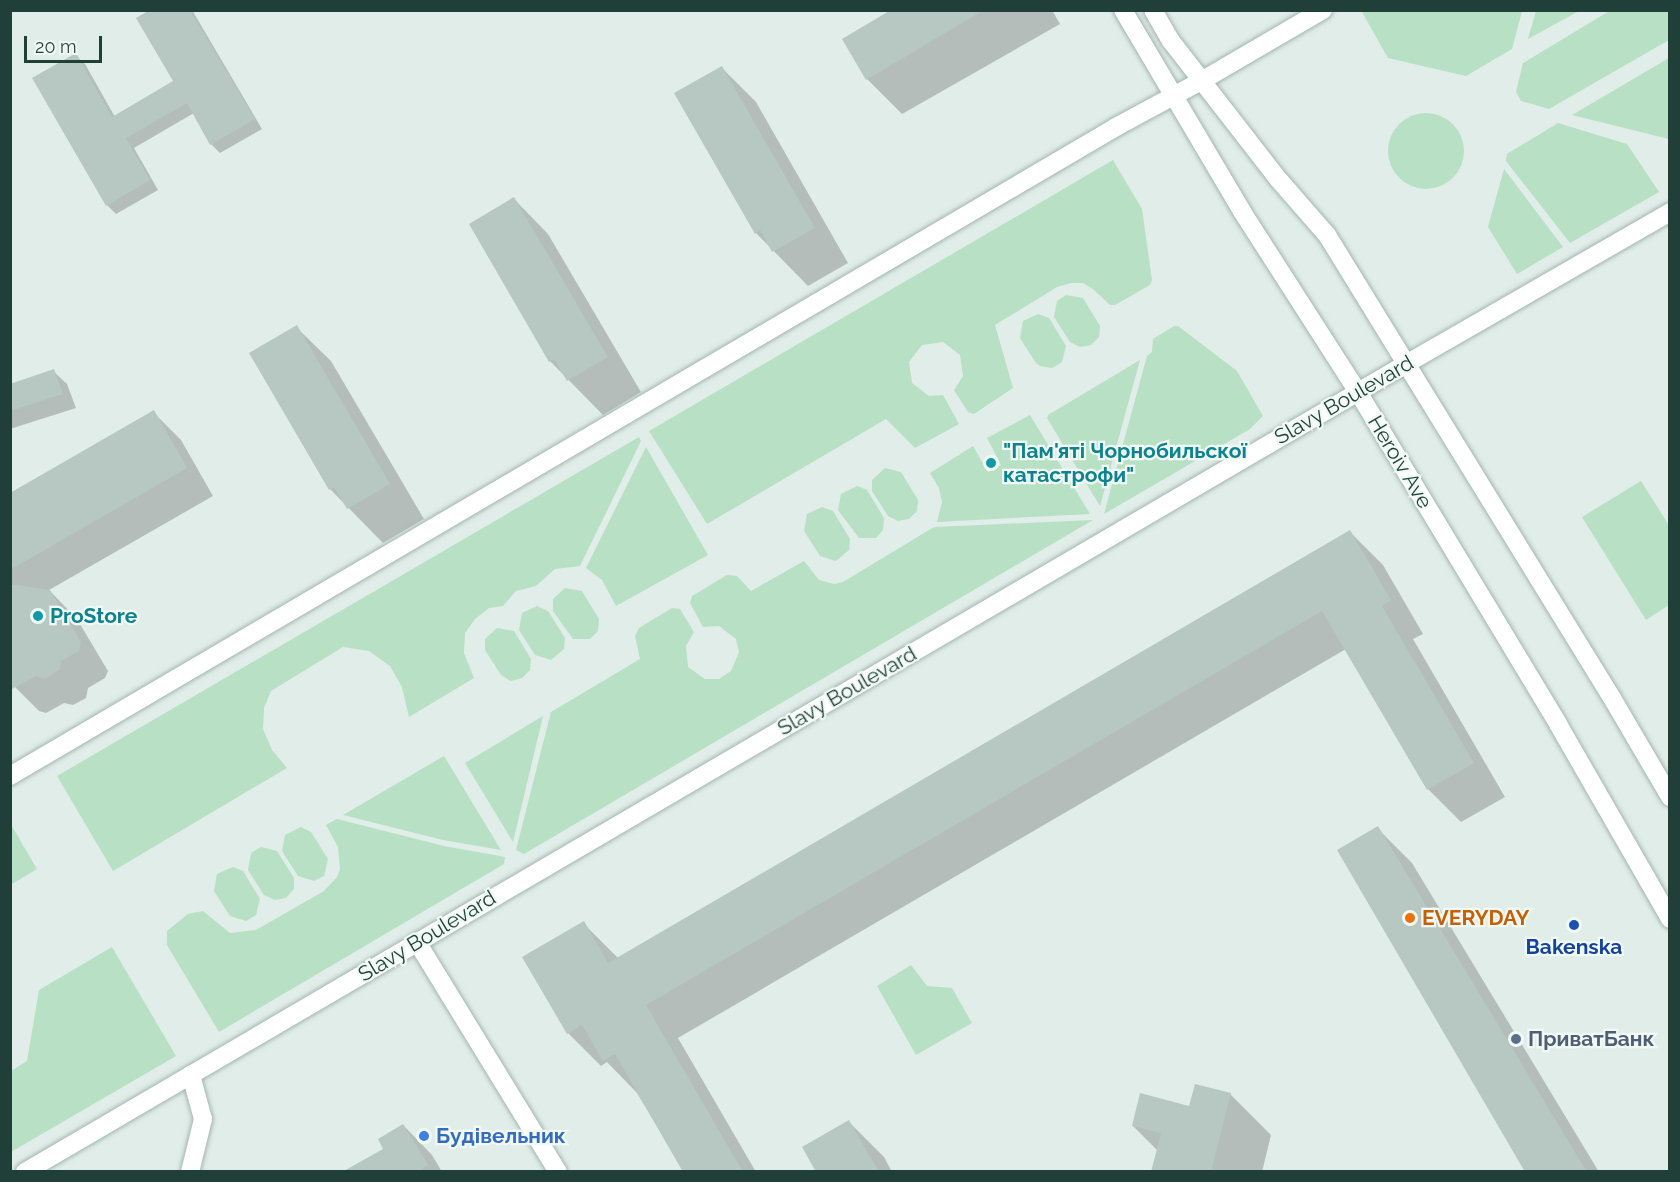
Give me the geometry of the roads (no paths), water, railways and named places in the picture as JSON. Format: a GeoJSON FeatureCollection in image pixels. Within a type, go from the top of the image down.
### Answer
{"type":"FeatureCollection","features":[{"type":"Feature","properties":{"kind":"main road","name":"Heroiv Ave"},"geometry":{"type":"LineString","coordinates":[[1123,10],[1243,213],[1358,392],[1558,724],[1670,919]]}},
{"type":"Feature","properties":{"kind":"main road"},"geometry":{"type":"LineString","coordinates":[[1153,10],[1171,41],[1279,180],[1327,235],[1612,698],[1670,797]]}},
{"type":"Feature","properties":{"kind":"main road"},"geometry":{"type":"LineString","coordinates":[[10,776],[1116,127],[1203,80],[1323,10]]}},
{"type":"Feature","properties":{"kind":"main road","name":"Slavy Boulevard"},"geometry":{"type":"LineString","coordinates":[[25,1172],[1670,212]]}},
{"type":"Feature","properties":{"kind":"main road"},"geometry":{"type":"LineString","coordinates":[[417,942],[558,1172]]}},
{"type":"Feature","properties":{"kind":"main road"},"geometry":{"type":"LineString","coordinates":[[190,1172],[203,1119],[191,1075]]}},
{"type":"Feature","properties":{"kind":"place","name":"\"Пам'яті Чорнобильскої катастрофи\""},"geometry":{"type":"Point","coordinates":[991,463]}},
{"type":"Feature","properties":{"kind":"place","name":"ProStore"},"geometry":{"type":"Point","coordinates":[38,616]}},
{"type":"Feature","properties":{"kind":"place","name":"EVERYDAY"},"geometry":{"type":"Point","coordinates":[1410,918]}},
{"type":"Feature","properties":{"kind":"place","name":"Bakenska"},"geometry":{"type":"Point","coordinates":[1574,925]}},
{"type":"Feature","properties":{"kind":"place","name":"ПриватБанк"},"geometry":{"type":"Point","coordinates":[1516,1039]}},
{"type":"Feature","properties":{"kind":"place","name":"Будівельник"},"geometry":{"type":"Point","coordinates":[424,1136]}}]}
